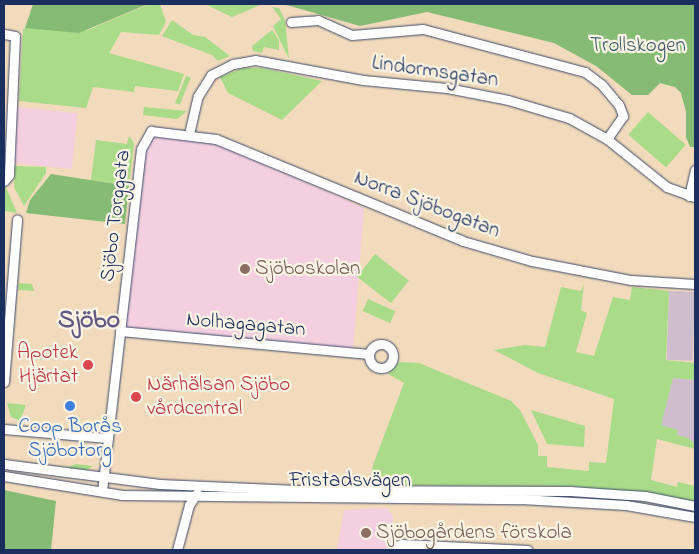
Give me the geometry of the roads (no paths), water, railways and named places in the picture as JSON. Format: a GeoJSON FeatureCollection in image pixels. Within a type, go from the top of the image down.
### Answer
{"type":"FeatureCollection","features":[{"type":"Feature","properties":{"kind":"street"},"geometry":{"type":"LineString","coordinates":[[291,22],[318,20],[352,35],[423,30],[585,72],[602,85],[619,105],[623,116],[607,139]]}},
{"type":"Feature","properties":{"kind":"street"},"geometry":{"type":"LineString","coordinates":[[4,34],[15,36],[10,175],[5,180]]}},
{"type":"Feature","properties":{"kind":"street","name":"Lindormsgatan"},"geometry":{"type":"LineString","coordinates":[[190,134],[198,96],[211,75],[233,64],[255,60],[508,100],[569,118],[607,139],[667,187],[692,197]]}},
{"type":"Feature","properties":{"kind":"street"},"geometry":{"type":"LineString","coordinates":[[4,104],[14,105]]}},
{"type":"Feature","properties":{"kind":"street","name":"Norra Sjöbogatan"},"geometry":{"type":"LineString","coordinates":[[154,130],[190,134],[225,143],[463,241],[532,261],[616,277],[695,284]]}},
{"type":"Feature","properties":{"kind":"street","name":"Sjöbo Torggata"},"geometry":{"type":"LineString","coordinates":[[102,492],[141,149],[146,134],[154,130]]}},
{"type":"Feature","properties":{"kind":"street"},"geometry":{"type":"LineString","coordinates":[[692,197],[695,170]]}},
{"type":"Feature","properties":{"kind":"street"},"geometry":{"type":"LineString","coordinates":[[4,382],[8,259],[16,220]]}},
{"type":"Feature","properties":{"kind":"street","name":"Nolhagagatan"},"geometry":{"type":"LineString","coordinates":[[120,331],[369,354]]}},
{"type":"Feature","properties":{"kind":"street"},"geometry":{"type":"LineString","coordinates":[[4,428],[107,438]]}},
{"type":"Feature","properties":{"kind":"street","name":"Fristadsvägen"},"geometry":{"type":"LineString","coordinates":[[4,464],[103,478],[201,487],[570,491],[645,496],[695,506]]}},
{"type":"Feature","properties":{"kind":"street","name":"Fristadsvägen"},"geometry":{"type":"LineString","coordinates":[[4,476],[102,492],[194,496],[521,499],[626,505],[695,517]]}},
{"type":"Feature","properties":{"kind":"street"},"geometry":{"type":"LineString","coordinates":[[177,550],[194,496],[201,487]]}},
{"type":"Feature","properties":{"kind":"street"},"geometry":{"type":"LineString","coordinates":[[395,548],[436,545],[528,550]]}},
{"type":"Feature","properties":{"kind":"place","name":"Sjöboskolan"},"geometry":{"type":"Point","coordinates":[245,269]}},
{"type":"Feature","properties":{"kind":"place","name":"Apotek Hjärtat"},"geometry":{"type":"Point","coordinates":[88,365]}},
{"type":"Feature","properties":{"kind":"place","name":"Närhälsan Sjöbo vårdcentral"},"geometry":{"type":"Point","coordinates":[136,397]}},
{"type":"Feature","properties":{"kind":"place","name":"Coop Borås Sjöbotorg"},"geometry":{"type":"Point","coordinates":[70,406]}},
{"type":"Feature","properties":{"kind":"place","name":"Sjöbogårdens förskola"},"geometry":{"type":"Point","coordinates":[366,533]}},
{"type":"Feature","properties":{"kind":"district","name":"Sjöbo"},"geometry":{"type":"Point","coordinates":[89,322]}},
{"type":"Feature","properties":{"kind":"park label","name":"Trollskogen"},"geometry":{"type":"Point","coordinates":[638,46]}}]}
